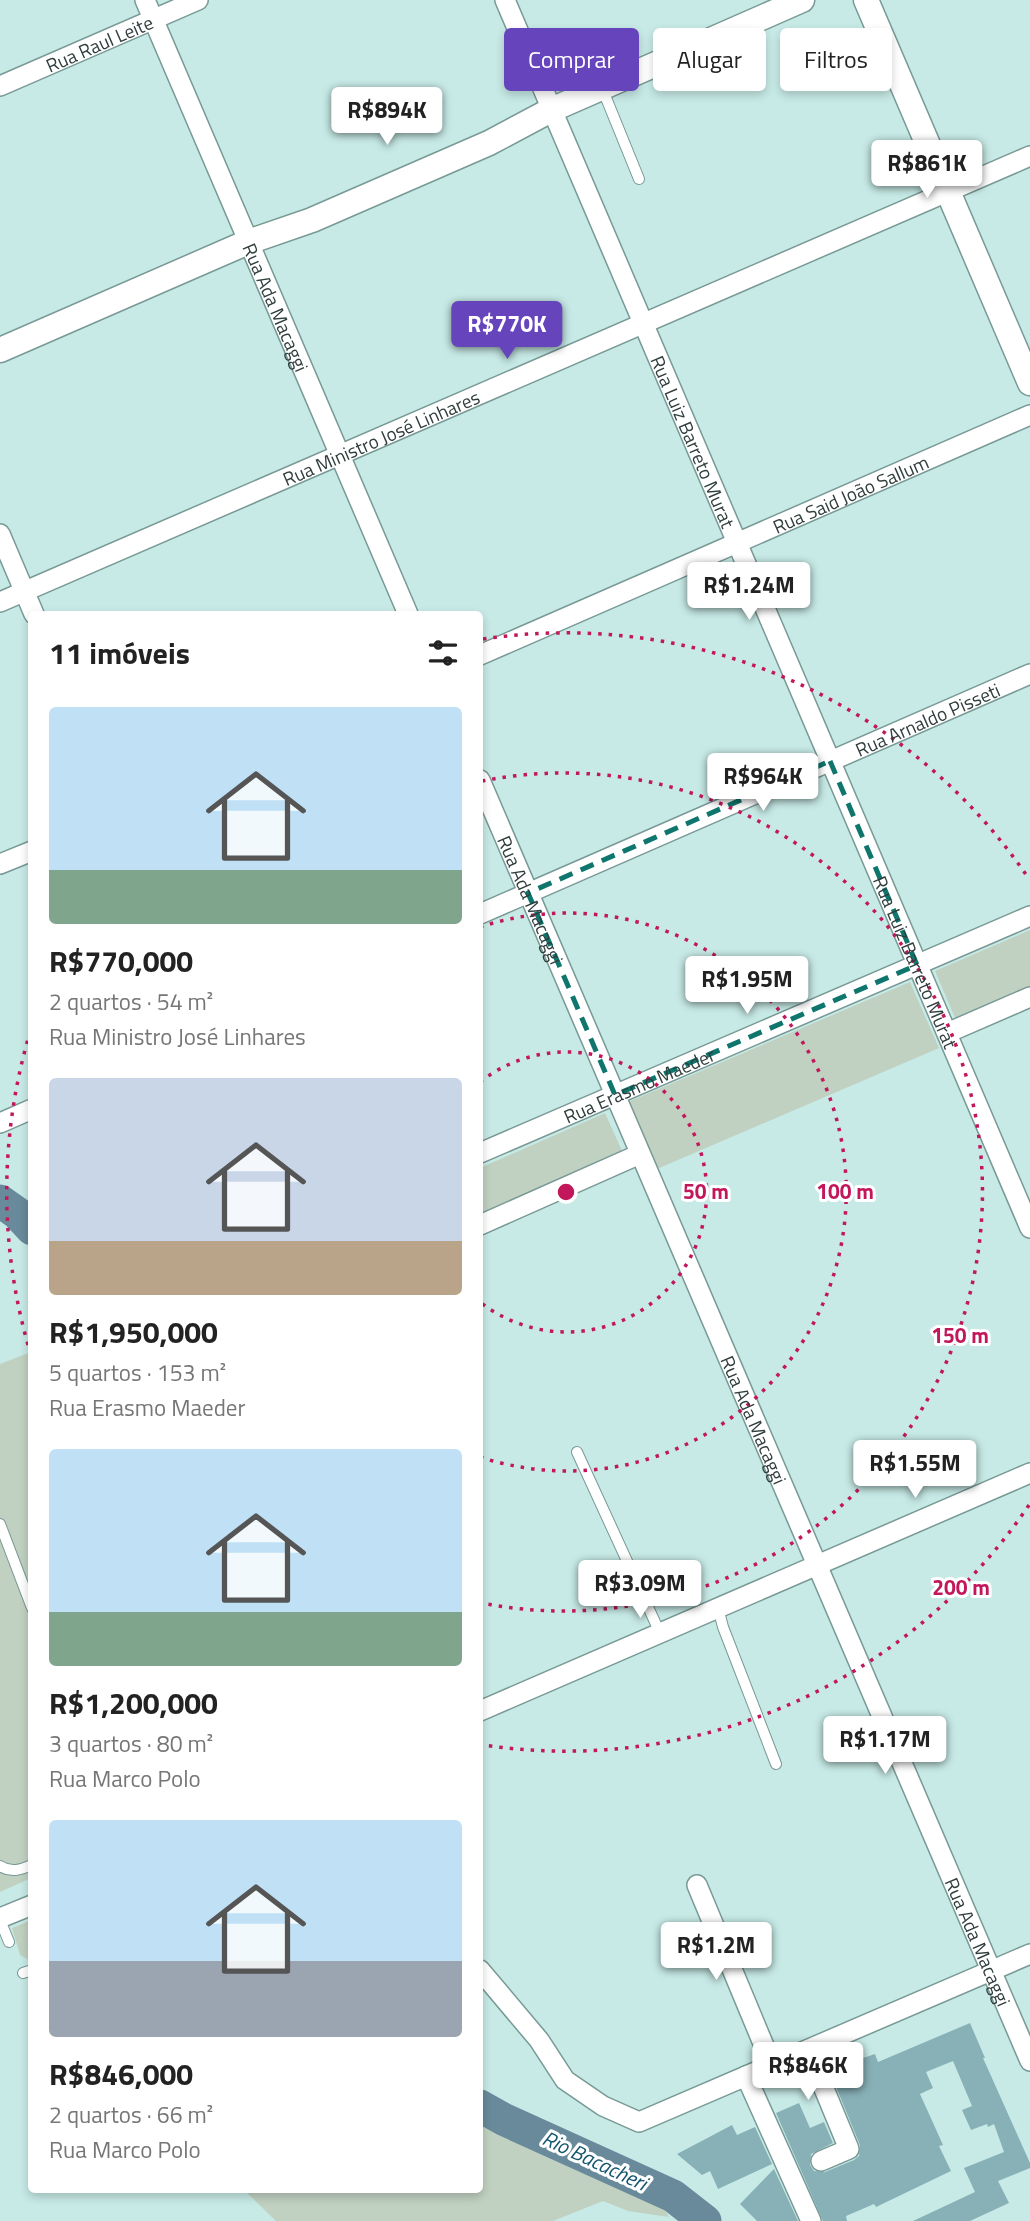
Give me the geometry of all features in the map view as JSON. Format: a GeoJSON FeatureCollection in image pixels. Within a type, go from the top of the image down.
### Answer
{"type":"FeatureCollection","features":[{"type":"Feature","properties":{"kind":"street","name":"Rua Ada Macaggi"},"geometry":{"type":"LineString","coordinates":[[145,0],[407,611]]}},
{"type":"Feature","properties":{"kind":"street","name":"Rua Raul Leite"},"geometry":{"type":"LineString","coordinates":[[0,86],[198,0]]}},
{"type":"Feature","properties":{"kind":"street","name":"Rua Luiz Barreto Murat"},"geometry":{"type":"LineString","coordinates":[[505,0],[1028,1220]]}},
{"type":"Feature","properties":{"kind":"street"},"geometry":{"type":"LineString","coordinates":[[639,72],[802,0]]}},
{"type":"Feature","properties":{"kind":"street"},"geometry":{"type":"LineString","coordinates":[[866,0],[1030,383]]}},
{"type":"Feature","properties":{"kind":"street"},"geometry":{"type":"LineString","coordinates":[[0,350],[248,242],[309,205],[478,132],[551,110],[595,91]]}},
{"type":"Feature","properties":{"kind":"street","name":"Rua Ministro José Linhares"},"geometry":{"type":"LineString","coordinates":[[0,602],[1030,156]]}},
{"type":"Feature","properties":{"kind":"street","name":"Rua Said João Sallum"},"geometry":{"type":"LineString","coordinates":[[483,654],[1030,415]]}},
{"type":"Feature","properties":{"kind":"street"},"geometry":{"type":"LineString","coordinates":[[0,534],[33,611]]}},
{"type":"Feature","properties":{"kind":"street","name":"Rua Arnaldo Pisseti"},"geometry":{"type":"LineString","coordinates":[[483,913],[1030,674]]}},
{"type":"Feature","properties":{"kind":"street","name":"Rua Ada Macaggi"},"geometry":{"type":"LineString","coordinates":[[483,787],[1030,2062]]}},
{"type":"Feature","properties":{"kind":"street"},"geometry":{"type":"LineString","coordinates":[[0,864],[28,853]]}},
{"type":"Feature","properties":{"kind":"street","name":"Rua Erasmo Maeder"},"geometry":{"type":"LineString","coordinates":[[483,1152],[1030,916]]}},
{"type":"Feature","properties":{"kind":"street"},"geometry":{"type":"LineString","coordinates":[[947,1033],[1030,997]]}},
{"type":"Feature","properties":{"kind":"street"},"geometry":{"type":"LineString","coordinates":[[0,1123],[28,1112]]}},
{"type":"Feature","properties":{"kind":"street"},"geometry":{"type":"LineString","coordinates":[[483,1224],[640,1154]]}},
{"type":"Feature","properties":{"kind":"street"},"geometry":{"type":"LineString","coordinates":[[483,1710],[1030,1473]]}},
{"type":"Feature","properties":{"kind":"street"},"geometry":{"type":"LineString","coordinates":[[697,1885],[772,2065]]}},
{"type":"Feature","properties":{"kind":"street"},"geometry":{"type":"LineString","coordinates":[[0,1919],[28,1907]]}},
{"type":"Feature","properties":{"kind":"street"},"geometry":{"type":"LineString","coordinates":[[483,1974],[539,2040],[565,2080],[603,2106],[639,2122],[1030,1954]]}},
{"type":"Feature","properties":{"kind":"street"},"geometry":{"type":"LineString","coordinates":[[808,2050],[849,2149],[821,2161]]}},
{"type":"Feature","properties":{"kind":"street"},"geometry":{"type":"LineString","coordinates":[[746,2076],[811,2221]]}},
{"type":"Feature","properties":{"kind":"lane"},"geometry":{"type":"LineString","coordinates":[[603,91],[639,179]]}},
{"type":"Feature","properties":{"kind":"lane"},"geometry":{"type":"LineString","coordinates":[[577,1452],[660,1633]]}},
{"type":"Feature","properties":{"kind":"lane"},"geometry":{"type":"LineString","coordinates":[[0,1524],[28,1598]]}},
{"type":"Feature","properties":{"kind":"lane"},"geometry":{"type":"LineString","coordinates":[[718,1608],[775,1763]]}},
{"type":"Feature","properties":{"kind":"lane"},"geometry":{"type":"LineString","coordinates":[[0,1866],[7,1870],[28,1867]]}},
{"type":"Feature","properties":{"kind":"lane"},"geometry":{"type":"LineString","coordinates":[[0,1919],[9,1941]]}},
{"type":"Feature","properties":{"kind":"highlighted area"},"geometry":{"type":"Polygon","coordinates":[[[830,761],[917,965],[615,1095],[528,893],[830,761]]]}},
{"type":"Feature","properties":{"kind":"green space"},"geometry":{"type":"Polygon","coordinates":[[[1030,930],[1030,986],[955,1018],[935,971],[1030,930]]]}},
{"type":"Feature","properties":{"kind":"green space"},"geometry":{"type":"Polygon","coordinates":[[[910,982],[939,1048],[657,1169],[628,1102],[910,982]]]}},
{"type":"Feature","properties":{"kind":"green space"},"geometry":{"type":"Polygon","coordinates":[[[605,1113],[623,1153],[483,1215],[483,1167],[605,1113]]]}},
{"type":"Feature","properties":{"kind":"green space"},"geometry":{"type":"Polygon","coordinates":[[[28,1353],[28,1879],[0,1892],[0,1364],[28,1353]]]}},
{"type":"Feature","properties":{"kind":"green space"},"geometry":{"type":"Polygon","coordinates":[[[28,1921],[28,1959],[20,1955],[12,1928],[28,1921]]]}},
{"type":"Feature","properties":{"kind":"green space"},"geometry":{"type":"Polygon","coordinates":[[[483,2115],[655,2194],[669,2217],[628,2211],[603,2201],[553,2221],[276,2221],[247,2193],[483,2193],[483,2115]]]}},
{"type":"Feature","properties":{"kind":"building"},"geometry":{"type":"Polygon","coordinates":[[[970,2023],[1030,2163],[1030,2168],[998,2181],[1009,2203],[970,2221],[913,2221],[975,2192],[964,2168],[1004,2152],[994,2124],[971,2130],[962,2110],[972,2106],[953,2061],[926,2072],[933,2088],[920,2094],[943,2145],[939,2146],[951,2171],[876,2207],[874,2204],[846,2216],[847,2221],[823,2221],[776,2113],[799,2103],[810,2128],[824,2122],[833,2143],[811,2154],[810,2165],[814,2171],[825,2172],[854,2160],[859,2156],[860,2145],[834,2082],[842,2078],[837,2067],[875,2054],[878,2062],[970,2023]]]}},
{"type":"Feature","properties":{"kind":"building"},"geometry":{"type":"Polygon","coordinates":[[[732,2125],[737,2135],[755,2127],[772,2164],[718,2189],[710,2171],[702,2175],[677,2154],[732,2125]]]}},
{"type":"Feature","properties":{"kind":"building"},"geometry":{"type":"Polygon","coordinates":[[[774,2169],[798,2221],[757,2221],[740,2204],[774,2169]]]}},
{"type":"Feature","properties":{"kind":"waterway","name":"Rio Bacacheri"},"geometry":{"type":"LineString","coordinates":[[0,1201],[28,1225]]}},
{"type":"Feature","properties":{"kind":"waterway","name":"Rio Bacacheri"},"geometry":{"type":"LineString","coordinates":[[483,2108],[673,2196],[705,2221]]}}]}
